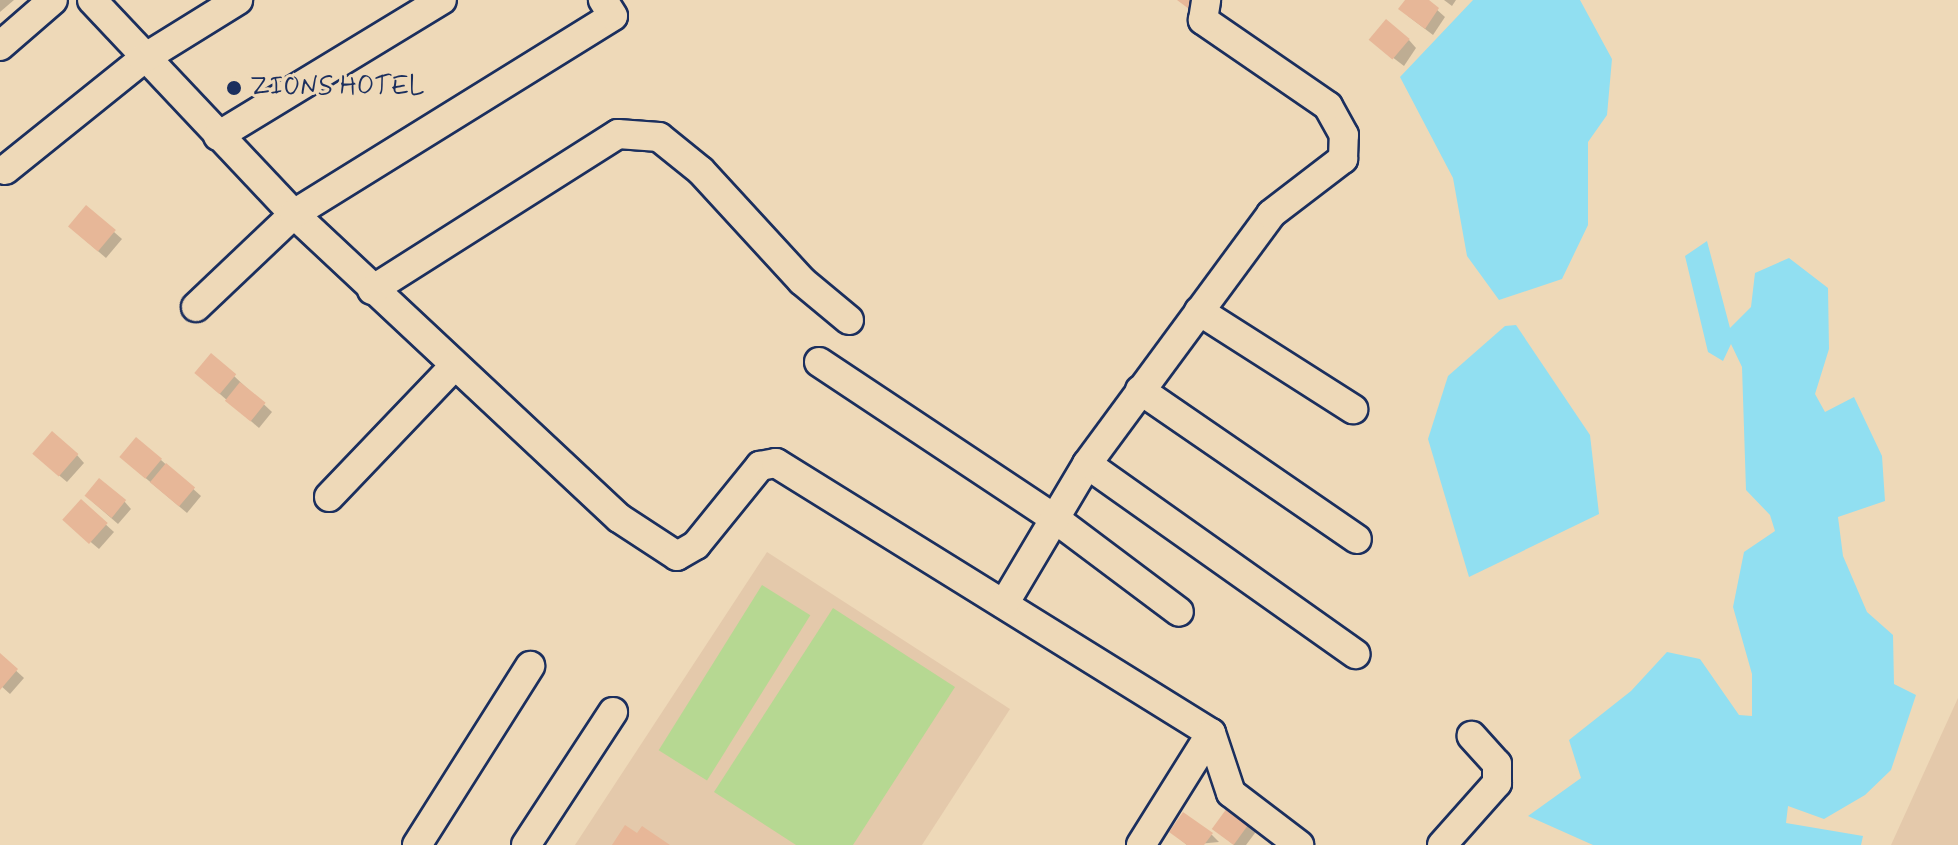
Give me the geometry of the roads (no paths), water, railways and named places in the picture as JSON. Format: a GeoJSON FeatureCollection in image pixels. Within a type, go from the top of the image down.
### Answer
{"type":"FeatureCollection","features":[{"type":"Feature","properties":{"kind":"street"},"geometry":{"type":"LineString","coordinates":[[0,46],[53,0]]}},
{"type":"Feature","properties":{"kind":"street"},"geometry":{"type":"LineString","coordinates":[[92,0],[143,59],[294,214],[619,518],[677,556],[696,545],[760,466],[776,463],[1211,733],[1231,793],[1299,845]]}},
{"type":"Feature","properties":{"kind":"street"},"geometry":{"type":"LineString","coordinates":[[5,170],[143,59],[238,0]]}},
{"type":"Feature","properties":{"kind":"street"},"geometry":{"type":"LineString","coordinates":[[218,136],[442,0]]}},
{"type":"Feature","properties":{"kind":"street"},"geometry":{"type":"LineString","coordinates":[[196,307],[294,214],[613,16],[603,0]]}},
{"type":"Feature","properties":{"kind":"street"},"geometry":{"type":"LineString","coordinates":[[1004,604],[1087,464],[1271,214],[1343,159],[1344,135],[1328,106],[1203,20],[1206,0]]}},
{"type":"Feature","properties":{"kind":"street"},"geometry":{"type":"LineString","coordinates":[[372,290],[618,134],[659,137],[701,171],[802,281],[849,320]]}},
{"type":"Feature","properties":{"kind":"street"},"geometry":{"type":"LineString","coordinates":[[1199,311],[1353,409]]}},
{"type":"Feature","properties":{"kind":"street"},"geometry":{"type":"LineString","coordinates":[[819,362],[1054,518],[1179,612]]}},
{"type":"Feature","properties":{"kind":"street"},"geometry":{"type":"LineString","coordinates":[[329,497],[454,366]]}},
{"type":"Feature","properties":{"kind":"street"},"geometry":{"type":"LineString","coordinates":[[1140,390],[1357,539]]}},
{"type":"Feature","properties":{"kind":"street"},"geometry":{"type":"LineString","coordinates":[[1087,464],[1355,654]]}},
{"type":"Feature","properties":{"kind":"street"},"geometry":{"type":"LineString","coordinates":[[417,845],[530,666]]}},
{"type":"Feature","properties":{"kind":"street"},"geometry":{"type":"LineString","coordinates":[[526,845],[613,712]]}},
{"type":"Feature","properties":{"kind":"street"},"geometry":{"type":"LineString","coordinates":[[1141,845],[1211,733]]}},
{"type":"Feature","properties":{"kind":"street"},"geometry":{"type":"LineString","coordinates":[[1442,845],[1497,783],[1497,764],[1472,736]]}},
{"type":"Feature","properties":{"kind":"water"},"geometry":{"type":"Polygon","coordinates":[[[1473,0],[1580,0],[1612,59],[1607,115],[1588,142],[1588,225],[1562,279],[1499,300],[1467,256],[1453,178],[1400,77],[1473,0]]]}},
{"type":"Feature","properties":{"kind":"water"},"geometry":{"type":"Polygon","coordinates":[[[1707,241],[1730,328],[1751,307],[1755,273],[1789,258],[1828,288],[1829,349],[1815,394],[1825,412],[1854,397],[1882,456],[1885,501],[1838,517],[1843,556],[1867,612],[1893,635],[1894,684],[1916,695],[1891,770],[1865,795],[1824,819],[1788,806],[1786,823],[1863,836],[1861,845],[1593,845],[1528,816],[1581,778],[1569,740],[1631,691],[1667,652],[1700,659],[1739,715],[1752,716],[1752,674],[1733,607],[1744,552],[1775,531],[1770,515],[1746,490],[1742,367],[1731,344],[1723,361],[1708,352],[1685,256],[1707,241]]]}},
{"type":"Feature","properties":{"kind":"water"},"geometry":{"type":"Polygon","coordinates":[[[1516,325],[1590,435],[1599,514],[1469,577],[1428,439],[1448,376],[1505,326],[1516,325]]]}},
{"type":"Feature","properties":{"kind":"place","name":"ZIONS HOTEL"},"geometry":{"type":"Point","coordinates":[234,88]}}]}
